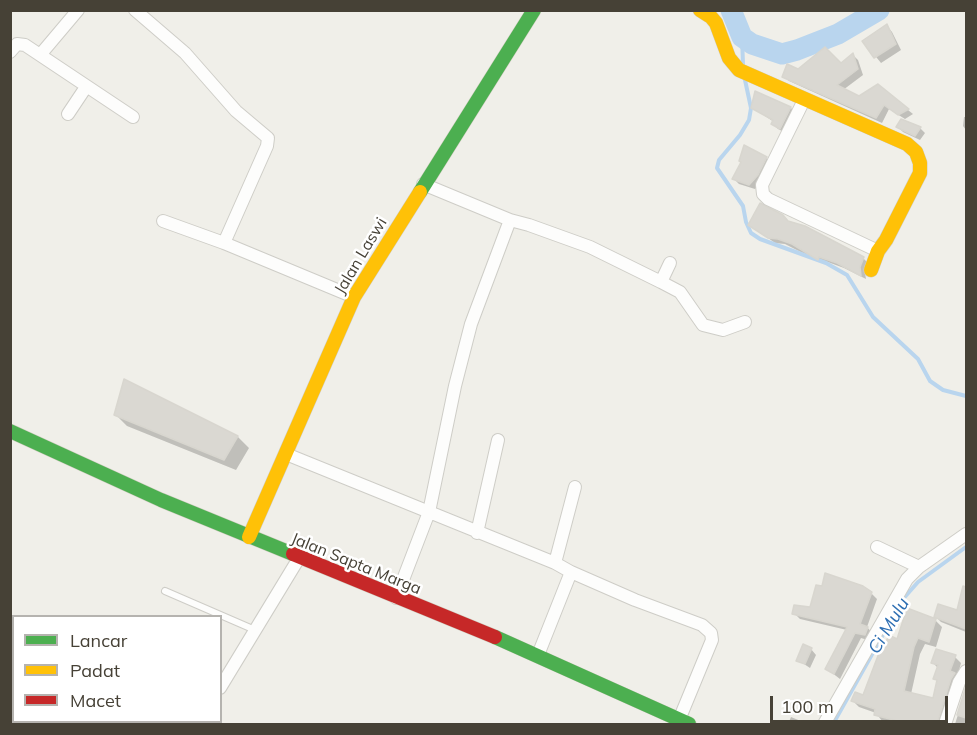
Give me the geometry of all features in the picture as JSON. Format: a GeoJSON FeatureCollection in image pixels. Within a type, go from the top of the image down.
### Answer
{"type":"FeatureCollection","features":[{"type":"Feature","properties":{"kind":"street"},"geometry":{"type":"LineString","coordinates":[[40,56],[78,10]]}},
{"type":"Feature","properties":{"kind":"street"},"geometry":{"type":"LineString","coordinates":[[135,10],[185,53],[236,111],[268,138],[267,146],[224,243]]}},
{"type":"Feature","properties":{"kind":"street","name":"Jalan Laswi"},"geometry":{"type":"LineString","coordinates":[[249,537],[354,297],[534,10]]}},
{"type":"Feature","properties":{"kind":"street"},"geometry":{"type":"LineString","coordinates":[[700,10],[716,22],[729,58],[745,72],[907,144],[919,157],[920,173],[886,240],[878,251],[871,270]]}},
{"type":"Feature","properties":{"kind":"street"},"geometry":{"type":"LineString","coordinates":[[10,52],[15,45],[20,43],[133,117]]}},
{"type":"Feature","properties":{"kind":"street"},"geometry":{"type":"LineString","coordinates":[[68,114],[86,87]]}},
{"type":"Feature","properties":{"kind":"street"},"geometry":{"type":"LineString","coordinates":[[804,100],[762,185],[763,194],[768,199],[878,251]]}},
{"type":"Feature","properties":{"kind":"street"},"geometry":{"type":"LineString","coordinates":[[423,184],[510,220],[590,247],[661,282],[680,292],[703,325],[723,330],[745,322]]}},
{"type":"Feature","properties":{"kind":"street"},"geometry":{"type":"LineString","coordinates":[[396,597],[429,513],[464,346],[510,220]]}},
{"type":"Feature","properties":{"kind":"street"},"geometry":{"type":"LineString","coordinates":[[163,221],[224,243],[354,297]]}},
{"type":"Feature","properties":{"kind":"street"},"geometry":{"type":"LineString","coordinates":[[661,282],[670,263]]}},
{"type":"Feature","properties":{"kind":"street","name":"Jalan Sapta Marga"},"geometry":{"type":"LineString","coordinates":[[10,431],[161,500],[538,655],[684,722]]}},
{"type":"Feature","properties":{"kind":"street"},"geometry":{"type":"LineString","coordinates":[[477,532],[498,440]]}},
{"type":"Feature","properties":{"kind":"street"},"geometry":{"type":"LineString","coordinates":[[286,454],[555,563],[635,600],[702,625],[711,633],[712,640],[684,722]]}},
{"type":"Feature","properties":{"kind":"street"},"geometry":{"type":"LineString","coordinates":[[555,563],[575,487]]}},
{"type":"Feature","properties":{"kind":"street"},"geometry":{"type":"LineString","coordinates":[[824,724],[907,579],[919,567],[966,534]]}},
{"type":"Feature","properties":{"kind":"street"},"geometry":{"type":"LineString","coordinates":[[877,548],[919,567]]}},
{"type":"Feature","properties":{"kind":"street"},"geometry":{"type":"LineString","coordinates":[[222,685],[299,558]]}},
{"type":"Feature","properties":{"kind":"street"},"geometry":{"type":"LineString","coordinates":[[538,655],[571,572]]}},
{"type":"Feature","properties":{"kind":"street"},"geometry":{"type":"LineString","coordinates":[[945,724],[959,682],[966,671]]}},
{"type":"Feature","properties":{"kind":"lane"},"geometry":{"type":"LineString","coordinates":[[165,591],[220,615]]}},
{"type":"Feature","properties":{"kind":"lane"},"geometry":{"type":"LineString","coordinates":[[222,616],[255,630]]}},
{"type":"Feature","properties":{"kind":"building"},"geometry":{"type":"Polygon","coordinates":[[[887,24],[896,44],[874,58],[862,41],[887,24]]]}},
{"type":"Feature","properties":{"kind":"building"},"geometry":{"type":"Polygon","coordinates":[[[825,47],[841,63],[853,53],[858,69],[837,85],[859,96],[878,84],[909,109],[898,115],[884,105],[876,118],[782,77],[787,64],[798,69],[825,47]]]}},
{"type":"Feature","properties":{"kind":"building"},"geometry":{"type":"Polygon","coordinates":[[[755,91],[791,107],[780,129],[771,124],[773,120],[751,108],[755,91]]]}},
{"type":"Feature","properties":{"kind":"building"},"geometry":{"type":"Polygon","coordinates":[[[901,119],[921,127],[915,136],[896,127],[901,119]]]}},
{"type":"Feature","properties":{"kind":"building"},"geometry":{"type":"Polygon","coordinates":[[[744,145],[767,157],[758,175],[749,185],[732,179],[741,162],[739,161],[744,145]]]}},
{"type":"Feature","properties":{"kind":"building"},"geometry":{"type":"Polygon","coordinates":[[[760,203],[783,215],[788,221],[805,226],[864,257],[860,267],[861,276],[837,263],[819,257],[818,260],[792,244],[768,238],[748,225],[760,203]]]}},
{"type":"Feature","properties":{"kind":"building"},"geometry":{"type":"Polygon","coordinates":[[[124,379],[238,436],[224,460],[114,415],[124,379]]]}},
{"type":"Feature","properties":{"kind":"building"},"geometry":{"type":"Polygon","coordinates":[[[825,573],[863,586],[872,592],[860,624],[868,627],[865,635],[855,633],[834,674],[825,669],[847,627],[792,614],[794,605],[810,607],[816,585],[822,586],[825,573]]]}},
{"type":"Feature","properties":{"kind":"building"},"geometry":{"type":"Polygon","coordinates":[[[963,586],[966,587],[966,629],[934,617],[938,604],[957,610],[963,586]]]}},
{"type":"Feature","properties":{"kind":"building"},"geometry":{"type":"Polygon","coordinates":[[[907,608],[936,619],[929,642],[918,638],[914,647],[904,691],[933,698],[937,680],[933,679],[938,665],[931,663],[936,649],[956,655],[950,671],[955,673],[937,724],[909,724],[874,715],[875,709],[851,701],[855,692],[863,695],[879,653],[889,635],[897,639],[907,608]]]}},
{"type":"Feature","properties":{"kind":"building"},"geometry":{"type":"Polygon","coordinates":[[[803,644],[812,648],[805,664],[796,661],[803,644]]]}},
{"type":"Feature","properties":{"kind":"building"},"geometry":{"type":"Polygon","coordinates":[[[966,686],[966,718],[957,715],[966,686]]]}},
{"type":"Feature","properties":{"kind":"waterway"},"geometry":{"type":"LineString","coordinates":[[731,10],[742,37],[752,44],[782,54],[838,34],[879,10]]}},
{"type":"Feature","properties":{"kind":"waterway"},"geometry":{"type":"LineString","coordinates":[[742,37],[743,64]]}},
{"type":"Feature","properties":{"kind":"waterway"},"geometry":{"type":"LineString","coordinates":[[745,80],[751,108],[749,120],[719,160],[717,168],[743,206],[751,233],[760,239],[826,263],[847,275],[873,317],[918,359],[930,381],[943,390],[966,396]]}},
{"type":"Feature","properties":{"kind":"waterway","name":"Ci Mulu"},"geometry":{"type":"LineString","coordinates":[[833,724],[903,599],[918,582],[966,547]]}},
{"type":"Feature","properties":{"kind":"traffic: fast"},"geometry":{"type":"LineString","coordinates":[[420,192],[534,10]]}},
{"type":"Feature","properties":{"kind":"traffic: fast"},"geometry":{"type":"LineString","coordinates":[[10,431],[161,500],[293,554]]}},
{"type":"Feature","properties":{"kind":"traffic: fast"},"geometry":{"type":"LineString","coordinates":[[495,637],[689,724]]}},
{"type":"Feature","properties":{"kind":"traffic: slow"},"geometry":{"type":"LineString","coordinates":[[700,10],[716,23],[729,58],[739,70],[907,144],[916,152],[920,163],[920,173],[886,240],[878,251],[871,270]]}},
{"type":"Feature","properties":{"kind":"traffic: slow"},"geometry":{"type":"LineString","coordinates":[[249,537],[354,297],[420,192]]}},
{"type":"Feature","properties":{"kind":"traffic: jam"},"geometry":{"type":"LineString","coordinates":[[293,554],[495,637]]}}]}
